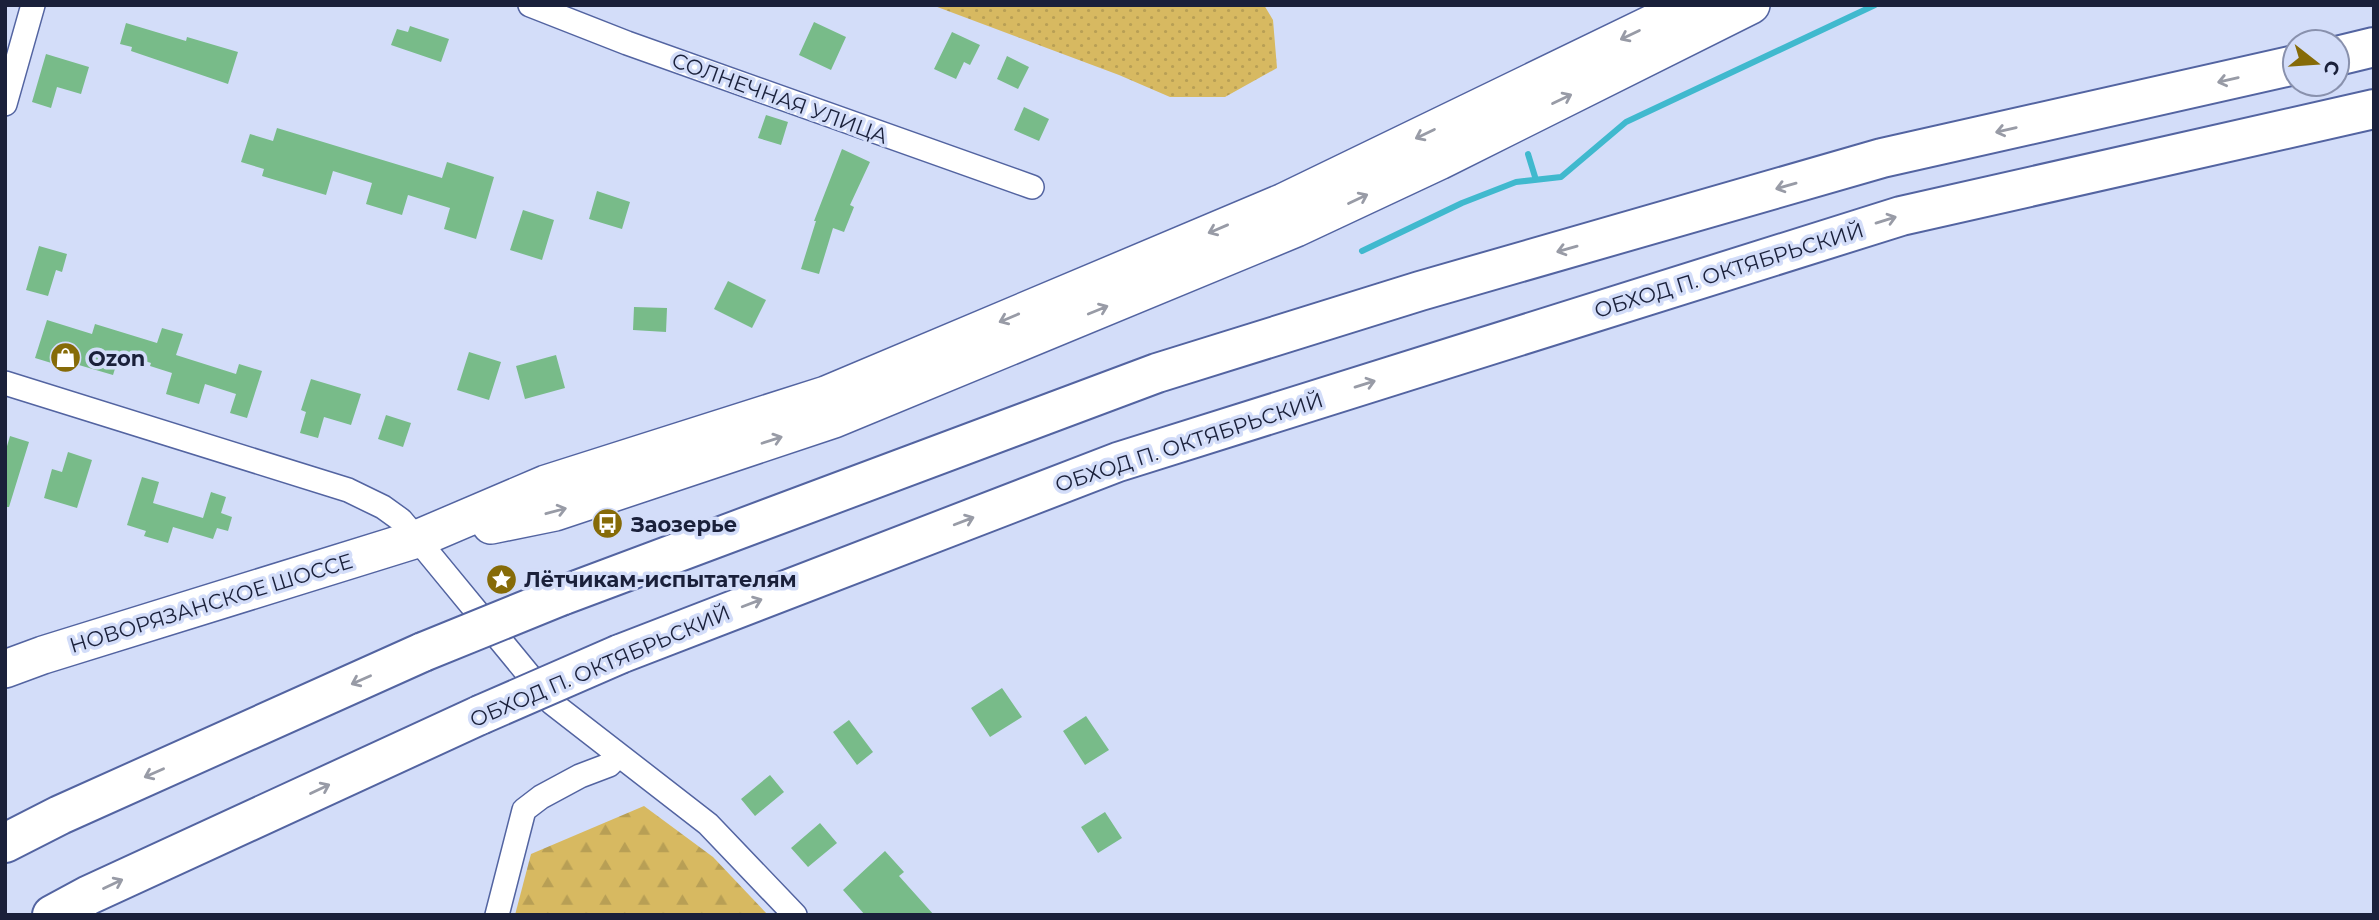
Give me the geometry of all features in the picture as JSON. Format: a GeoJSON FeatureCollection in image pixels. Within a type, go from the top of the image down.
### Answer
{"type":"FeatureCollection","features":[{"type":"Feature","properties":{"kind":"highway"},"geometry":{"type":"LineString","coordinates":[[2351,53],[2374,47]]}},
{"type":"Feature","properties":{"kind":"highway"},"geometry":{"type":"LineString","coordinates":[[5,843],[60,815],[423,652],[561,596],[1157,373],[1420,291],[1882,158],[2281,68]]}},
{"type":"Feature","properties":{"kind":"highway","name":"ОБХОД П. ОКТЯБРЬСКИЙ"},"geometry":{"type":"LineString","coordinates":[[52,915],[89,895],[480,715],[620,654],[1118,462],[1901,216],[2374,110]]}},
{"type":"Feature","properties":{"kind":"main road"},"geometry":{"type":"LineString","coordinates":[[418,539],[546,484],[826,395],[1284,202],[1691,5]]}},
{"type":"Feature","properties":{"kind":"main road"},"geometry":{"type":"LineString","coordinates":[[418,539],[555,512],[834,419],[1296,228],[1451,155],[1751,5]]}},
{"type":"Feature","properties":{"kind":"main road","name":"НОВОРЯЗАНСКОЕ ШОССЕ"},"geometry":{"type":"LineString","coordinates":[[5,669],[418,539]]}},
{"type":"Feature","properties":{"kind":"street"},"geometry":{"type":"LineString","coordinates":[[5,104],[33,5]]}},
{"type":"Feature","properties":{"kind":"street","name":"СОЛНЕЧНАЯ УЛИЦА"},"geometry":{"type":"LineString","coordinates":[[530,5],[626,43],[1032,187]]}},
{"type":"Feature","properties":{"kind":"street"},"geometry":{"type":"LineString","coordinates":[[5,383],[348,490],[383,506],[401,520],[418,539],[545,696],[708,824],[795,915]]}},
{"type":"Feature","properties":{"kind":"street"},"geometry":{"type":"LineString","coordinates":[[497,915],[524,810],[541,797],[580,776],[609,765],[618,755]]}},
{"type":"Feature","properties":{"kind":"green space"},"geometry":{"type":"Polygon","coordinates":[[[932,5],[1264,5],[1273,20],[1277,68],[1225,97],[1170,97],[1119,75],[932,5]]]}},
{"type":"Feature","properties":{"kind":"green space"},"geometry":{"type":"Polygon","coordinates":[[[644,806],[713,857],[768,915],[515,915],[531,854],[644,806]]]}},
{"type":"Feature","properties":{"kind":"building"},"geometry":{"type":"Polygon","coordinates":[[[814,22],[846,37],[831,70],[799,55],[814,22]]]}},
{"type":"Feature","properties":{"kind":"building"},"geometry":{"type":"Polygon","coordinates":[[[126,23],[186,41],[187,37],[238,52],[228,84],[131,51],[132,47],[120,44],[126,23]]]}},
{"type":"Feature","properties":{"kind":"building"},"geometry":{"type":"Polygon","coordinates":[[[410,26],[449,39],[441,62],[391,45],[397,29],[408,32],[410,26]]]}},
{"type":"Feature","properties":{"kind":"building"},"geometry":{"type":"Polygon","coordinates":[[[952,32],[980,45],[970,65],[964,62],[956,79],[934,69],[952,32]]]}},
{"type":"Feature","properties":{"kind":"building"},"geometry":{"type":"Polygon","coordinates":[[[46,54],[89,67],[81,94],[57,87],[51,108],[32,102],[46,54]]]}},
{"type":"Feature","properties":{"kind":"building"},"geometry":{"type":"Polygon","coordinates":[[[1007,56],[1029,67],[1018,89],[997,79],[1007,56]]]}},
{"type":"Feature","properties":{"kind":"building"},"geometry":{"type":"Polygon","coordinates":[[[1024,107],[1049,119],[1039,141],[1014,130],[1024,107]]]}},
{"type":"Feature","properties":{"kind":"building"},"geometry":{"type":"Polygon","coordinates":[[[766,115],[788,122],[781,145],[758,138],[766,115]]]}},
{"type":"Feature","properties":{"kind":"building"},"geometry":{"type":"Polygon","coordinates":[[[277,128],[442,178],[447,162],[494,177],[476,239],[444,229],[450,208],[408,195],[402,215],[366,204],[372,183],[333,171],[326,195],[262,176],[264,169],[241,162],[250,134],[273,141],[277,128]]]}},
{"type":"Feature","properties":{"kind":"building"},"geometry":{"type":"Polygon","coordinates":[[[842,149],[870,162],[850,205],[854,207],[844,232],[833,228],[819,274],[801,269],[814,221],[842,149]]]}},
{"type":"Feature","properties":{"kind":"building"},"geometry":{"type":"Polygon","coordinates":[[[597,191],[630,202],[622,229],[589,219],[597,191]]]}},
{"type":"Feature","properties":{"kind":"building"},"geometry":{"type":"Polygon","coordinates":[[[523,210],[554,220],[542,260],[510,250],[523,210]]]}},
{"type":"Feature","properties":{"kind":"building"},"geometry":{"type":"Polygon","coordinates":[[[39,246],[67,254],[62,272],[56,270],[48,296],[26,290],[39,246]]]}},
{"type":"Feature","properties":{"kind":"building"},"geometry":{"type":"Polygon","coordinates":[[[728,281],[766,300],[752,328],[714,309],[728,281]]]}},
{"type":"Feature","properties":{"kind":"building"},"geometry":{"type":"Polygon","coordinates":[[[634,307],[667,308],[666,332],[633,330],[634,307]]]}},
{"type":"Feature","properties":{"kind":"building"},"geometry":{"type":"Polygon","coordinates":[[[47,320],[92,334],[95,324],[157,343],[162,328],[183,334],[176,355],[236,374],[239,364],[262,371],[247,418],[230,413],[236,394],[205,384],[199,404],[166,394],[172,373],[120,353],[113,375],[72,363],[71,369],[35,358],[47,320]]]}},
{"type":"Feature","properties":{"kind":"building"},"geometry":{"type":"Polygon","coordinates":[[[469,352],[501,362],[489,400],[457,390],[469,352]]]}},
{"type":"Feature","properties":{"kind":"building"},"geometry":{"type":"Polygon","coordinates":[[[556,355],[565,388],[525,399],[516,366],[556,355]]]}},
{"type":"Feature","properties":{"kind":"building"},"geometry":{"type":"Polygon","coordinates":[[[311,379],[361,394],[351,425],[324,417],[318,438],[300,433],[306,412],[301,410],[311,379]]]}},
{"type":"Feature","properties":{"kind":"building"},"geometry":{"type":"Polygon","coordinates":[[[386,415],[411,423],[403,447],[378,439],[386,415]]]}},
{"type":"Feature","properties":{"kind":"building"},"geometry":{"type":"Polygon","coordinates":[[[10,436],[29,442],[9,507],[5,507],[5,453],[10,436]]]}},
{"type":"Feature","properties":{"kind":"building"},"geometry":{"type":"Polygon","coordinates":[[[68,452],[92,460],[77,508],[44,498],[52,469],[62,472],[68,452]]]}},
{"type":"Feature","properties":{"kind":"building"},"geometry":{"type":"Polygon","coordinates":[[[142,477],[159,482],[153,503],[203,518],[211,492],[226,497],[221,513],[232,517],[228,531],[217,528],[213,539],[173,527],[168,543],[144,536],[146,531],[127,525],[142,477]]]}},
{"type":"Feature","properties":{"kind":"building"},"geometry":{"type":"Polygon","coordinates":[[[1002,688],[1022,717],[990,737],[971,708],[1002,688]]]}},
{"type":"Feature","properties":{"kind":"building"},"geometry":{"type":"Polygon","coordinates":[[[1086,716],[1109,750],[1085,765],[1063,731],[1086,716]]]}},
{"type":"Feature","properties":{"kind":"building"},"geometry":{"type":"Polygon","coordinates":[[[849,720],[873,752],[857,765],[833,732],[849,720]]]}},
{"type":"Feature","properties":{"kind":"building"},"geometry":{"type":"Polygon","coordinates":[[[770,775],[784,792],[755,816],[741,799],[770,775]]]}},
{"type":"Feature","properties":{"kind":"building"},"geometry":{"type":"Polygon","coordinates":[[[1105,812],[1122,838],[1098,853],[1081,827],[1105,812]]]}},
{"type":"Feature","properties":{"kind":"building"},"geometry":{"type":"Polygon","coordinates":[[[820,823],[837,843],[808,867],[791,848],[820,823]]]}},
{"type":"Feature","properties":{"kind":"building"},"geometry":{"type":"Polygon","coordinates":[[[885,851],[904,872],[899,876],[934,915],[865,915],[843,890],[885,851]]]}},
{"type":"Feature","properties":{"kind":"waterway"},"geometry":{"type":"LineString","coordinates":[[1362,251],[1462,203],[1516,182],[1561,177],[1626,122],[1875,5]]}},
{"type":"Feature","properties":{"kind":"waterway"},"geometry":{"type":"LineString","coordinates":[[1528,154],[1536,180]]}},
{"type":"Feature","properties":{"kind":"place","name":"Ozon"},"geometry":{"type":"Point","coordinates":[65,358]}},
{"type":"Feature","properties":{"kind":"place","name":"Заозерье"},"geometry":{"type":"Point","coordinates":[608,524]}},
{"type":"Feature","properties":{"kind":"place","name":"Лётчикам-испытателям"},"geometry":{"type":"Point","coordinates":[501,579]}}]}
